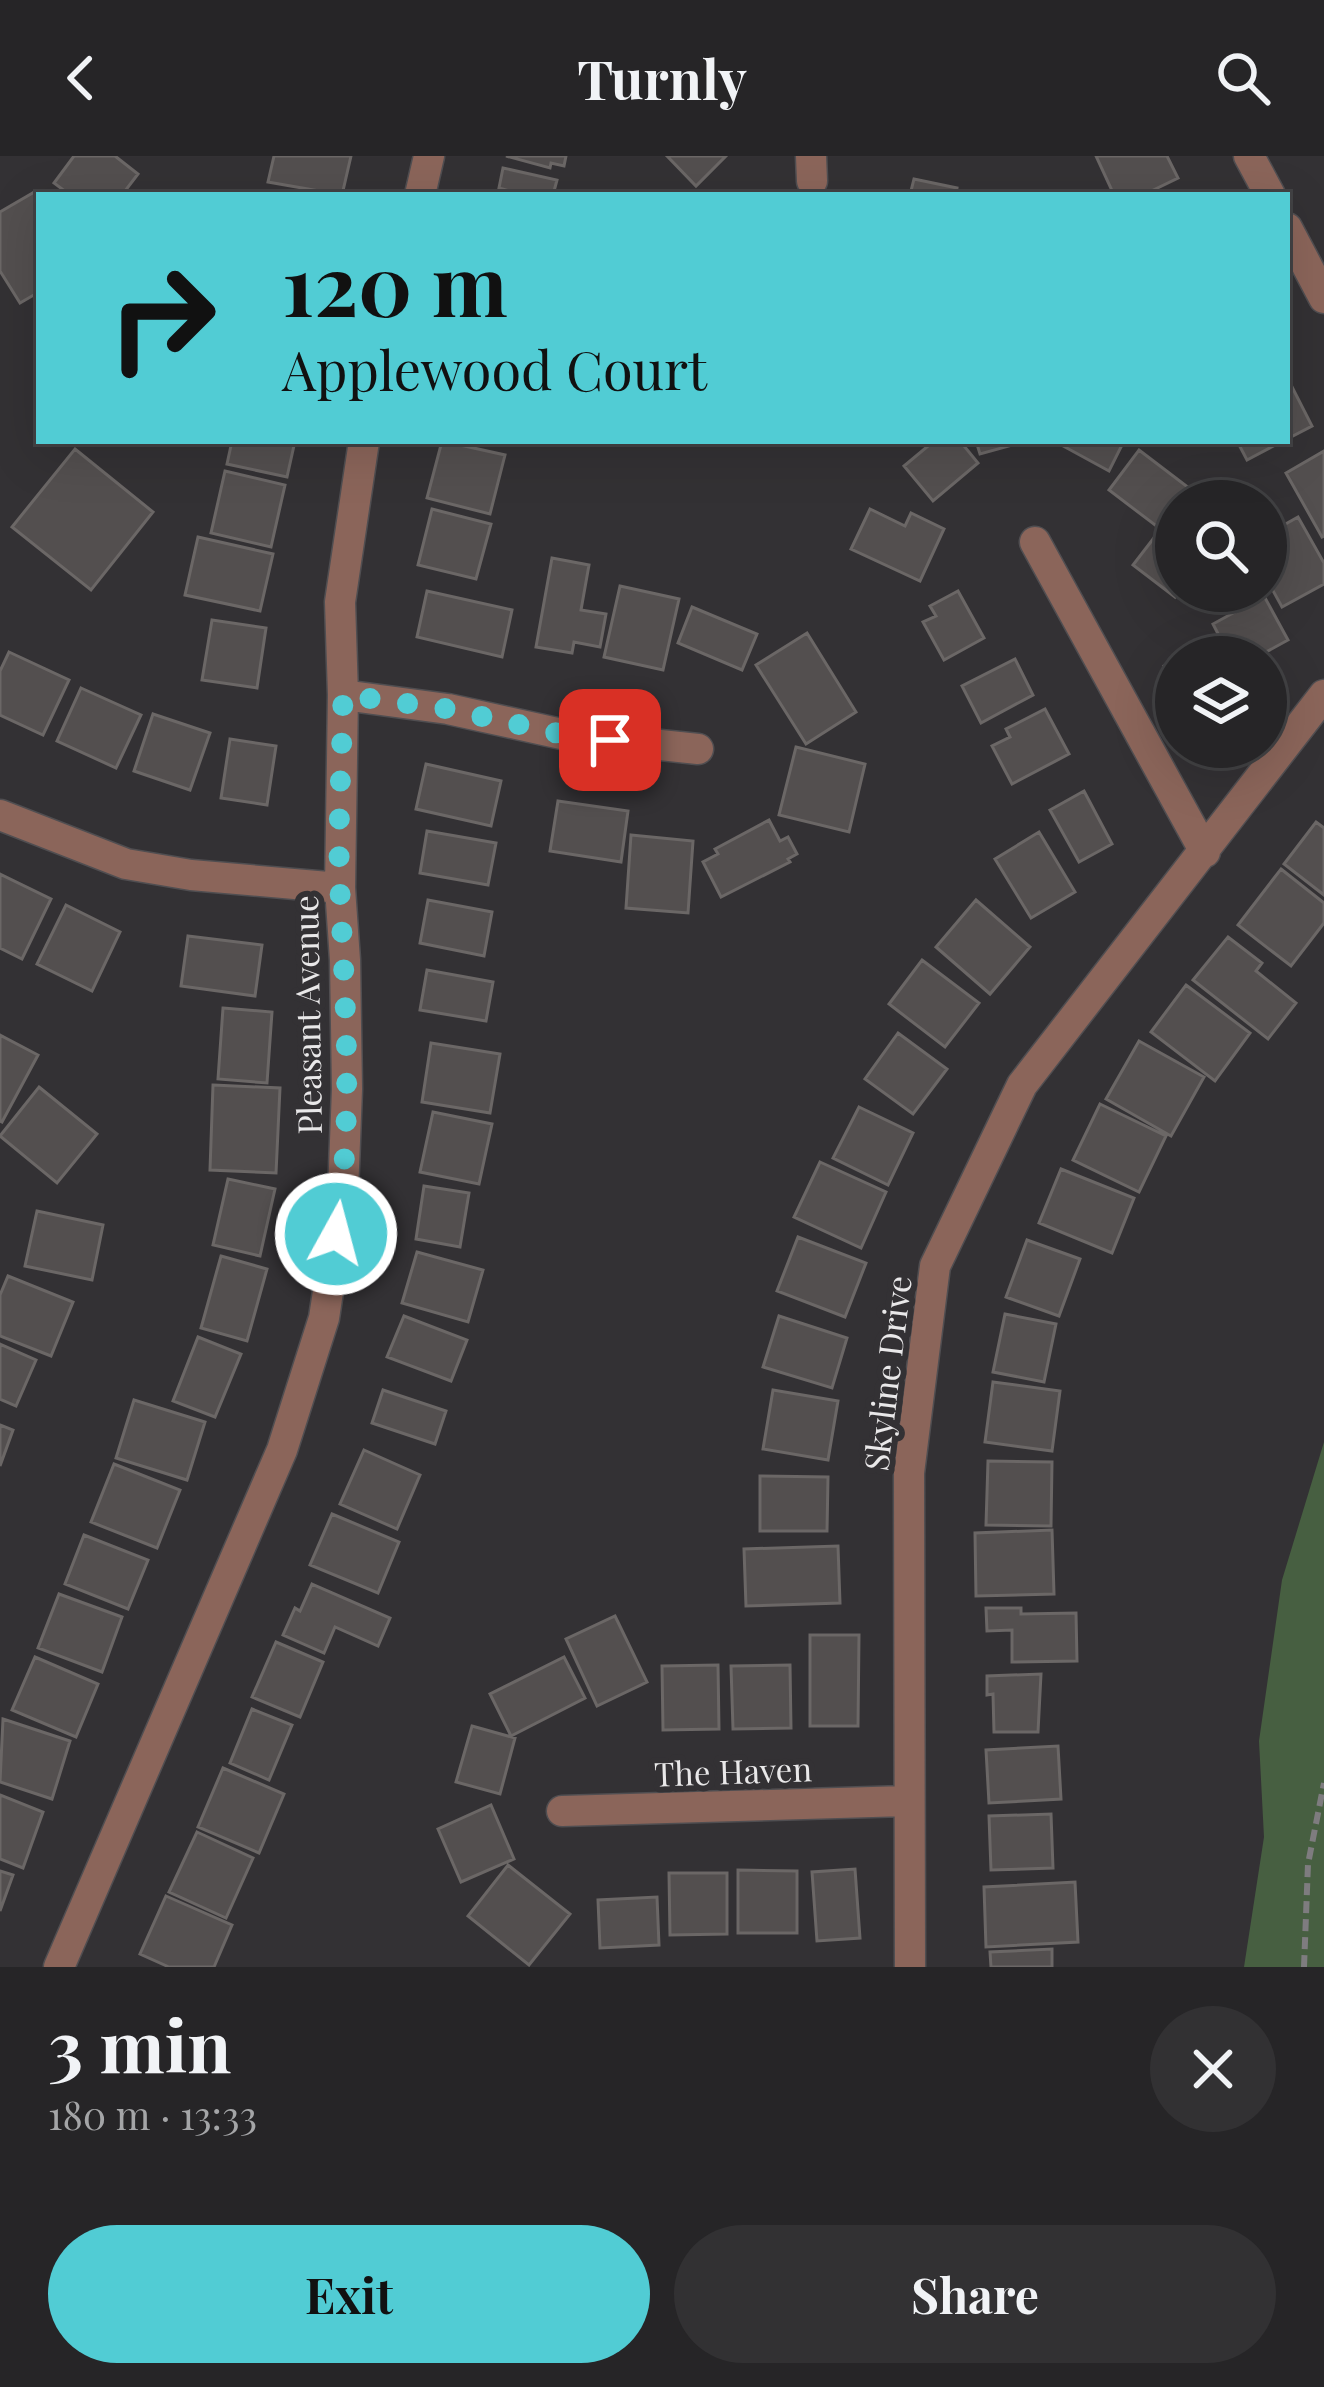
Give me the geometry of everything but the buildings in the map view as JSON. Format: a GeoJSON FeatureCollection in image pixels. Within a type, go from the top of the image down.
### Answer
{"type":"FeatureCollection","features":[{"type":"Feature","properties":{"kind":"street"},"geometry":{"type":"LineString","coordinates":[[421,192],[429,156]]}},
{"type":"Feature","properties":{"kind":"street"},"geometry":{"type":"LineString","coordinates":[[1249,156],[1268,192]]}},
{"type":"Feature","properties":{"kind":"street"},"geometry":{"type":"LineString","coordinates":[[1290,234],[1324,298]]}},
{"type":"Feature","properties":{"kind":"street","name":"Pleasant Avenue"},"geometry":{"type":"LineString","coordinates":[[59,1967],[282,1450],[323,1318],[344,1172],[340,602],[364,444]]}},
{"type":"Feature","properties":{"kind":"street"},"geometry":{"type":"LineString","coordinates":[[1035,542],[1205,852]]}},
{"type":"Feature","properties":{"kind":"street"},"geometry":{"type":"LineString","coordinates":[[343,695],[448,709],[566,735],[698,749]]}},
{"type":"Feature","properties":{"kind":"street","name":"Skyline Drive"},"geometry":{"type":"LineString","coordinates":[[910,1967],[909,1473],[934,1266],[1022,1085],[1324,695]]}},
{"type":"Feature","properties":{"kind":"street"},"geometry":{"type":"LineString","coordinates":[[0,815],[126,864],[340,888]]}},
{"type":"Feature","properties":{"kind":"street","name":"The Haven"},"geometry":{"type":"LineString","coordinates":[[562,1811],[907,1801]]}},
{"type":"Feature","properties":{"kind":"path"},"geometry":{"type":"LineString","coordinates":[[1304,1967],[1308,1864],[1324,1783]]}},
{"type":"Feature","properties":{"kind":"green space"},"geometry":{"type":"Polygon","coordinates":[[[1324,1442],[1324,1967],[1244,1967],[1264,1837],[1259,1741],[1282,1580],[1324,1442]]]}},
{"type":"Feature","properties":{"kind":"route"},"geometry":{"type":"LineString","coordinates":[[336,1234],[343,1192],[346,1089],[340,888],[343,695],[448,709],[610,740]]}}]}
